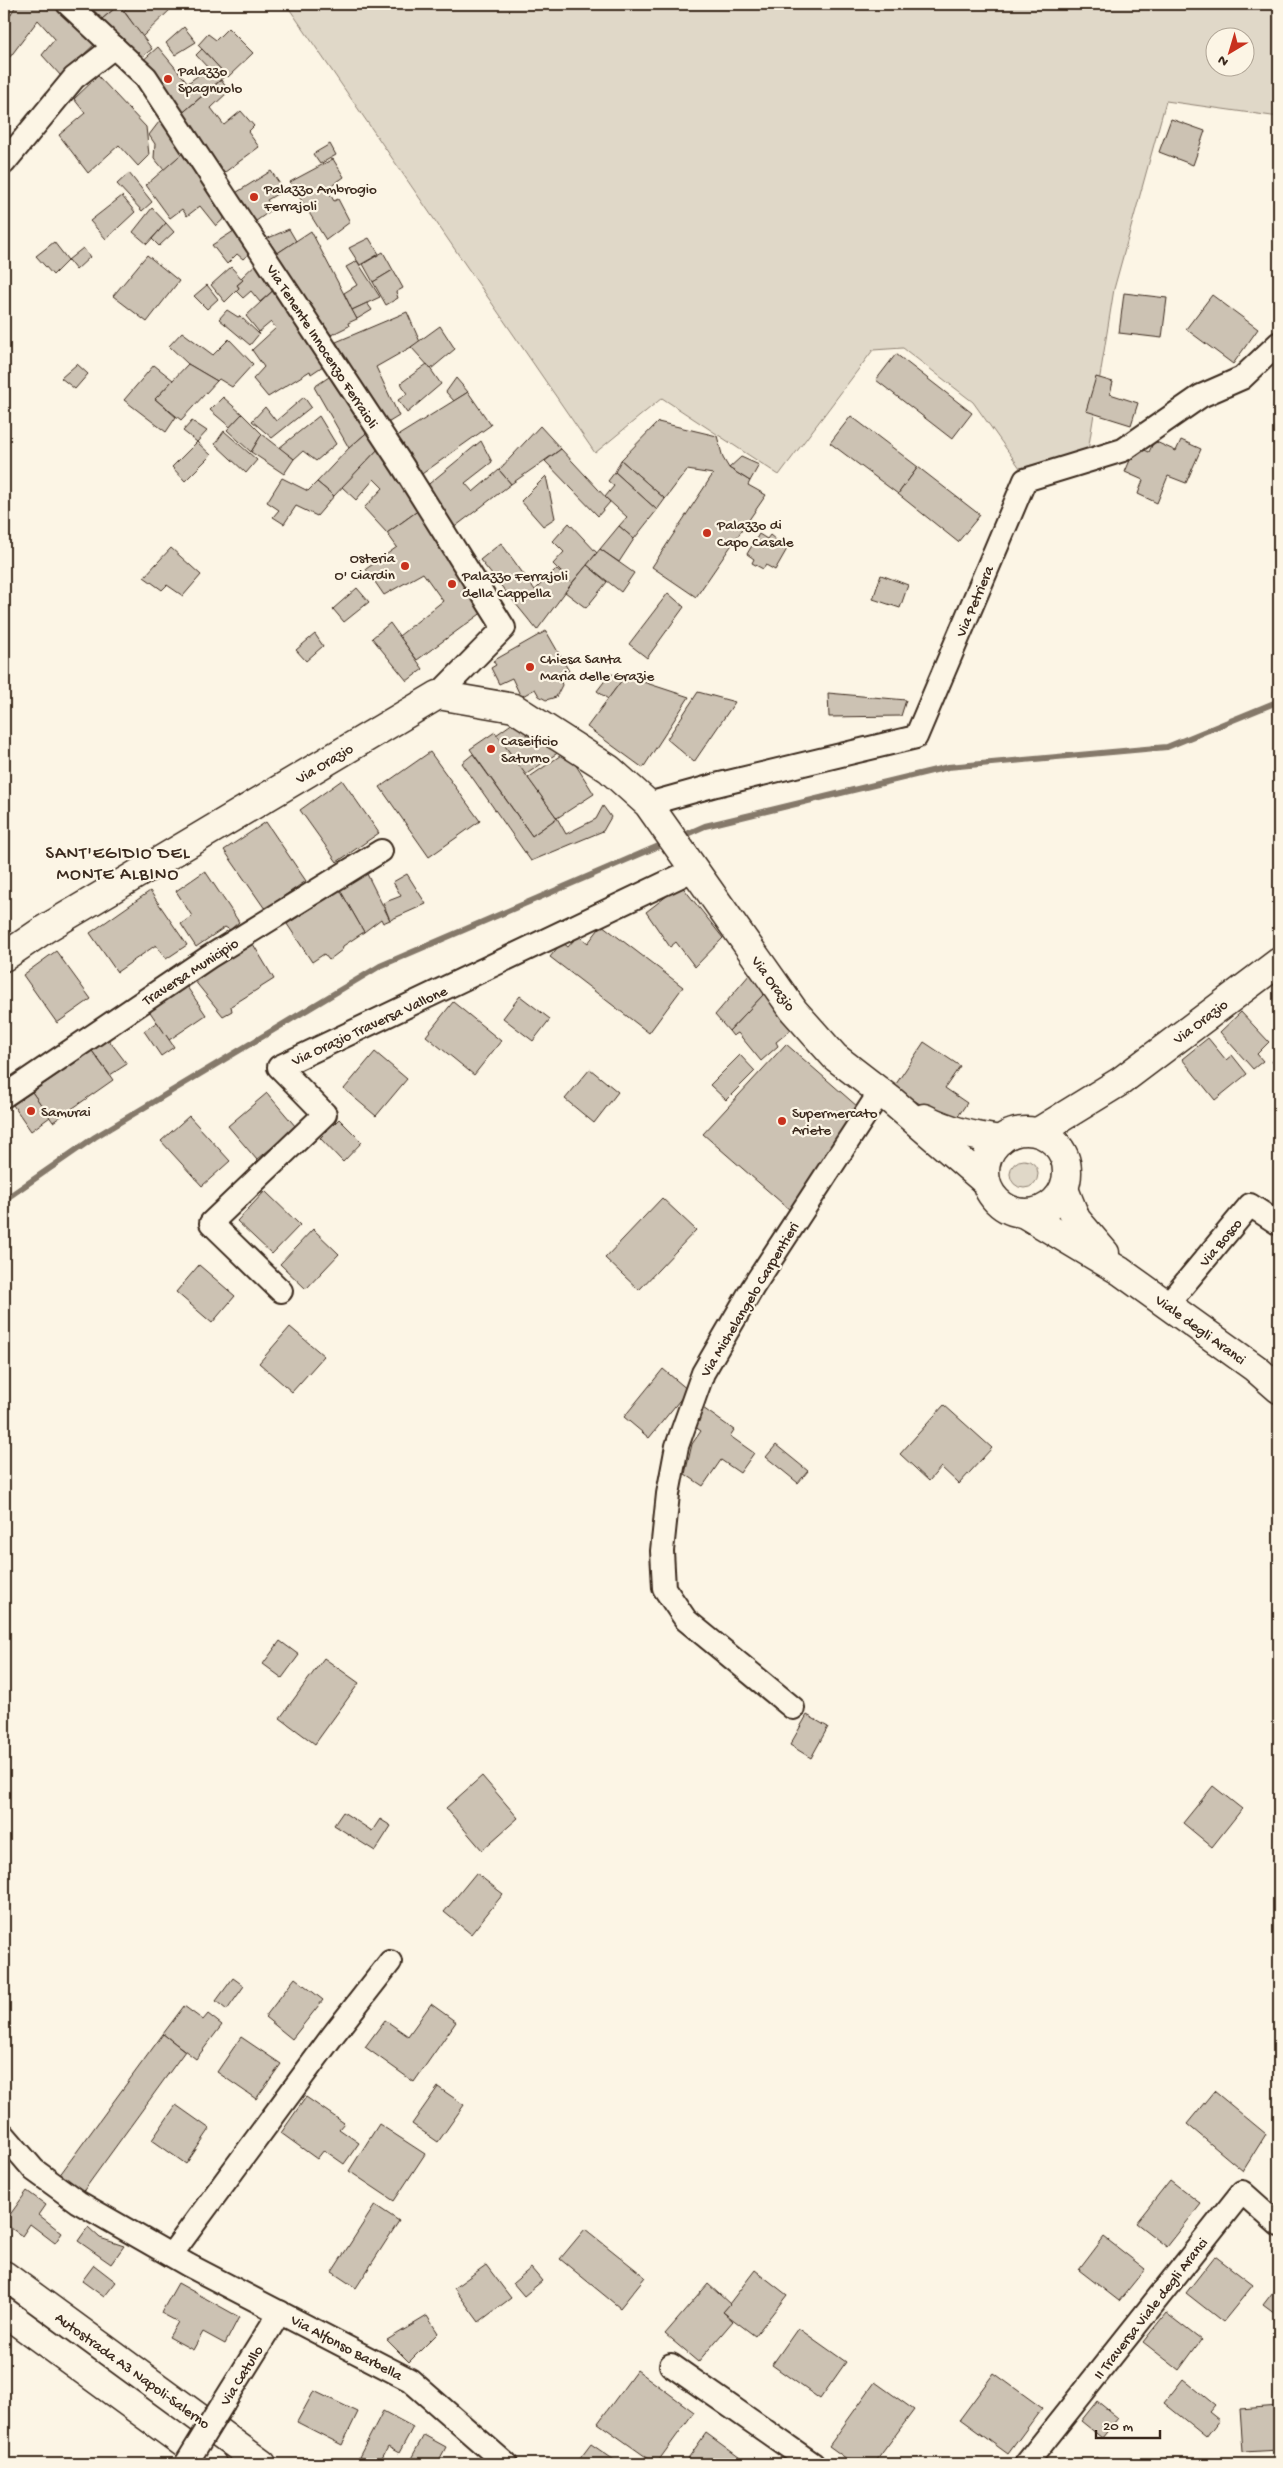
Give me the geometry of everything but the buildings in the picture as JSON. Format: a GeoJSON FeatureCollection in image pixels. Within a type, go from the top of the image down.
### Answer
{"type":"FeatureCollection","features":[{"type":"Feature","properties":{"kind":"main road"},"geometry":{"type":"LineString","coordinates":[[438,696],[514,708],[609,769],[648,804]]}},
{"type":"Feature","properties":{"kind":"main road","name":"Via Orazio"},"geometry":{"type":"LineString","coordinates":[[4,957],[54,924],[438,696]]}},
{"type":"Feature","properties":{"kind":"main road","name":"Via Orazio"},"geometry":{"type":"LineString","coordinates":[[648,804],[794,1011],[835,1057],[886,1097]]}},
{"type":"Feature","properties":{"kind":"main road","name":"Via Orazio"},"geometry":{"type":"LineString","coordinates":[[1121,1081],[1279,962]]}},
{"type":"Feature","properties":{"kind":"main road"},"geometry":{"type":"LineString","coordinates":[[1038,1132],[1121,1081]]}},
{"type":"Feature","properties":{"kind":"main road"},"geometry":{"type":"LineString","coordinates":[[1064,1156],[1082,1118],[1121,1081]]}},
{"type":"Feature","properties":{"kind":"main road"},"geometry":{"type":"LineString","coordinates":[[886,1097],[948,1130],[1001,1140]]}},
{"type":"Feature","properties":{"kind":"main road"},"geometry":{"type":"LineString","coordinates":[[886,1097],[986,1182]]}},
{"type":"Feature","properties":{"kind":"main road"},"geometry":{"type":"LineString","coordinates":[[1038,1132],[1058,1146],[1064,1156],[1068,1172],[1064,1189],[1048,1207],[1036,1212],[1023,1213],[1010,1210],[991,1194],[986,1182],[987,1158],[992,1148],[1012,1133],[1038,1132]]}},
{"type":"Feature","properties":{"kind":"main road"},"geometry":{"type":"LineString","coordinates":[[1064,1189],[1076,1220],[1120,1271]]}},
{"type":"Feature","properties":{"kind":"main road"},"geometry":{"type":"LineString","coordinates":[[1023,1213],[1120,1271]]}},
{"type":"Feature","properties":{"kind":"main road","name":"Viale degli Aranci"},"geometry":{"type":"LineString","coordinates":[[1120,1271],[1255,1368],[1279,1389]]}},
{"type":"Feature","properties":{"kind":"main road","name":"Autostrada A3 Napoli-Salerno"},"geometry":{"type":"LineString","coordinates":[[4,2276],[262,2464]]}},
{"type":"Feature","properties":{"kind":"main road","name":"Autostrada A3 Napoli-Salerno"},"geometry":{"type":"LineString","coordinates":[[4,2312],[212,2464]]}},
{"type":"Feature","properties":{"kind":"street","name":"Via Tenente Innocenzo Ferraioli"},"geometry":{"type":"LineString","coordinates":[[68,4],[146,77],[402,466],[504,628],[438,696]]}},
{"type":"Feature","properties":{"kind":"street"},"geometry":{"type":"LineString","coordinates":[[4,163],[74,78],[114,47]]}},
{"type":"Feature","properties":{"kind":"street","name":"Via Petriera"},"geometry":{"type":"LineString","coordinates":[[648,804],[716,785],[916,737],[1025,480],[1124,450],[1201,396],[1242,378],[1279,343]]}},
{"type":"Feature","properties":{"kind":"street","name":"Traversa Municipio"},"geometry":{"type":"LineString","coordinates":[[4,1096],[209,957],[381,851]]}},
{"type":"Feature","properties":{"kind":"street","name":"Via Orazio Traversa Vallone"},"geometry":{"type":"LineString","coordinates":[[281,1291],[211,1223],[325,1114],[278,1067],[695,869]]}},
{"type":"Feature","properties":{"kind":"street","name":"Via Michelangelo Carpentieri"},"geometry":{"type":"LineString","coordinates":[[794,1708],[686,1620],[664,1588],[662,1551],[668,1494],[676,1446],[703,1373],[753,1287],[886,1097]]}},
{"type":"Feature","properties":{"kind":"street","name":"Via Bosco"},"geometry":{"type":"LineString","coordinates":[[1167,1305],[1250,1205],[1279,1224]]}},
{"type":"Feature","properties":{"kind":"street"},"geometry":{"type":"LineString","coordinates":[[171,2255],[333,2035],[390,1962]]}},
{"type":"Feature","properties":{"kind":"street","name":"Via Alfonso Barbella"},"geometry":{"type":"LineString","coordinates":[[4,2136],[34,2170],[78,2202],[171,2255],[410,2380],[506,2464]]}},
{"type":"Feature","properties":{"kind":"street","name":"II Traversa Viale degli Aranci"},"geometry":{"type":"LineString","coordinates":[[1026,2464],[1242,2192],[1279,2225]]}},
{"type":"Feature","properties":{"kind":"street","name":"Via Catullo"},"geometry":{"type":"LineString","coordinates":[[186,2464],[280,2312]]}},
{"type":"Feature","properties":{"kind":"street"},"geometry":{"type":"LineString","coordinates":[[671,2365],[813,2464]]}},
{"type":"Feature","properties":{"kind":"shaded area"},"geometry":{"type":"Polygon","coordinates":[[[286,4],[1279,4],[1279,117],[1166,101],[1114,289],[1088,451],[1020,468],[973,402],[903,348],[873,350],[779,475],[662,398],[595,453],[286,4]]]}},
{"type":"Feature","properties":{"kind":"shaded area"},"geometry":{"type":"Polygon","coordinates":[[[1024,1160],[1034,1164],[1038,1174],[1034,1184],[1024,1188],[1014,1184],[1010,1174],[1014,1164],[1024,1160]]]}},
{"type":"Feature","properties":{"kind":"waterway"},"geometry":{"type":"LineString","coordinates":[[680,837],[705,826],[948,767],[1167,747],[1279,701]]}},
{"type":"Feature","properties":{"kind":"waterway"},"geometry":{"type":"LineString","coordinates":[[4,1200],[95,1137],[380,966],[668,842]]}},
{"type":"Feature","properties":{"kind":"place","name":"Palazzo Spagnuolo"},"geometry":{"type":"Point","coordinates":[168,79]}},
{"type":"Feature","properties":{"kind":"place","name":"Palazzo Ambrogio Ferrajoli"},"geometry":{"type":"Point","coordinates":[254,197]}},
{"type":"Feature","properties":{"kind":"place","name":"Palazzo di Capo Casale"},"geometry":{"type":"Point","coordinates":[707,533]}},
{"type":"Feature","properties":{"kind":"place","name":"Osteria O' Ciardin"},"geometry":{"type":"Point","coordinates":[405,566]}},
{"type":"Feature","properties":{"kind":"place","name":"Palazzo Ferrajoli della Cappella"},"geometry":{"type":"Point","coordinates":[452,584]}},
{"type":"Feature","properties":{"kind":"place","name":"Chiesa Santa Maria delle Grazie"},"geometry":{"type":"Point","coordinates":[530,667]}},
{"type":"Feature","properties":{"kind":"place","name":"Caseificio Saturno"},"geometry":{"type":"Point","coordinates":[491,749]}},
{"type":"Feature","properties":{"kind":"place","name":"Samurai"},"geometry":{"type":"Point","coordinates":[31,1111]}},
{"type":"Feature","properties":{"kind":"place","name":"Supermercato Ariete"},"geometry":{"type":"Point","coordinates":[782,1121]}},
{"type":"Feature","properties":{"kind":"district","name":"SANT'EGIDIO DEL MONTE ALBINO"},"geometry":{"type":"Point","coordinates":[118,862]}}]}
